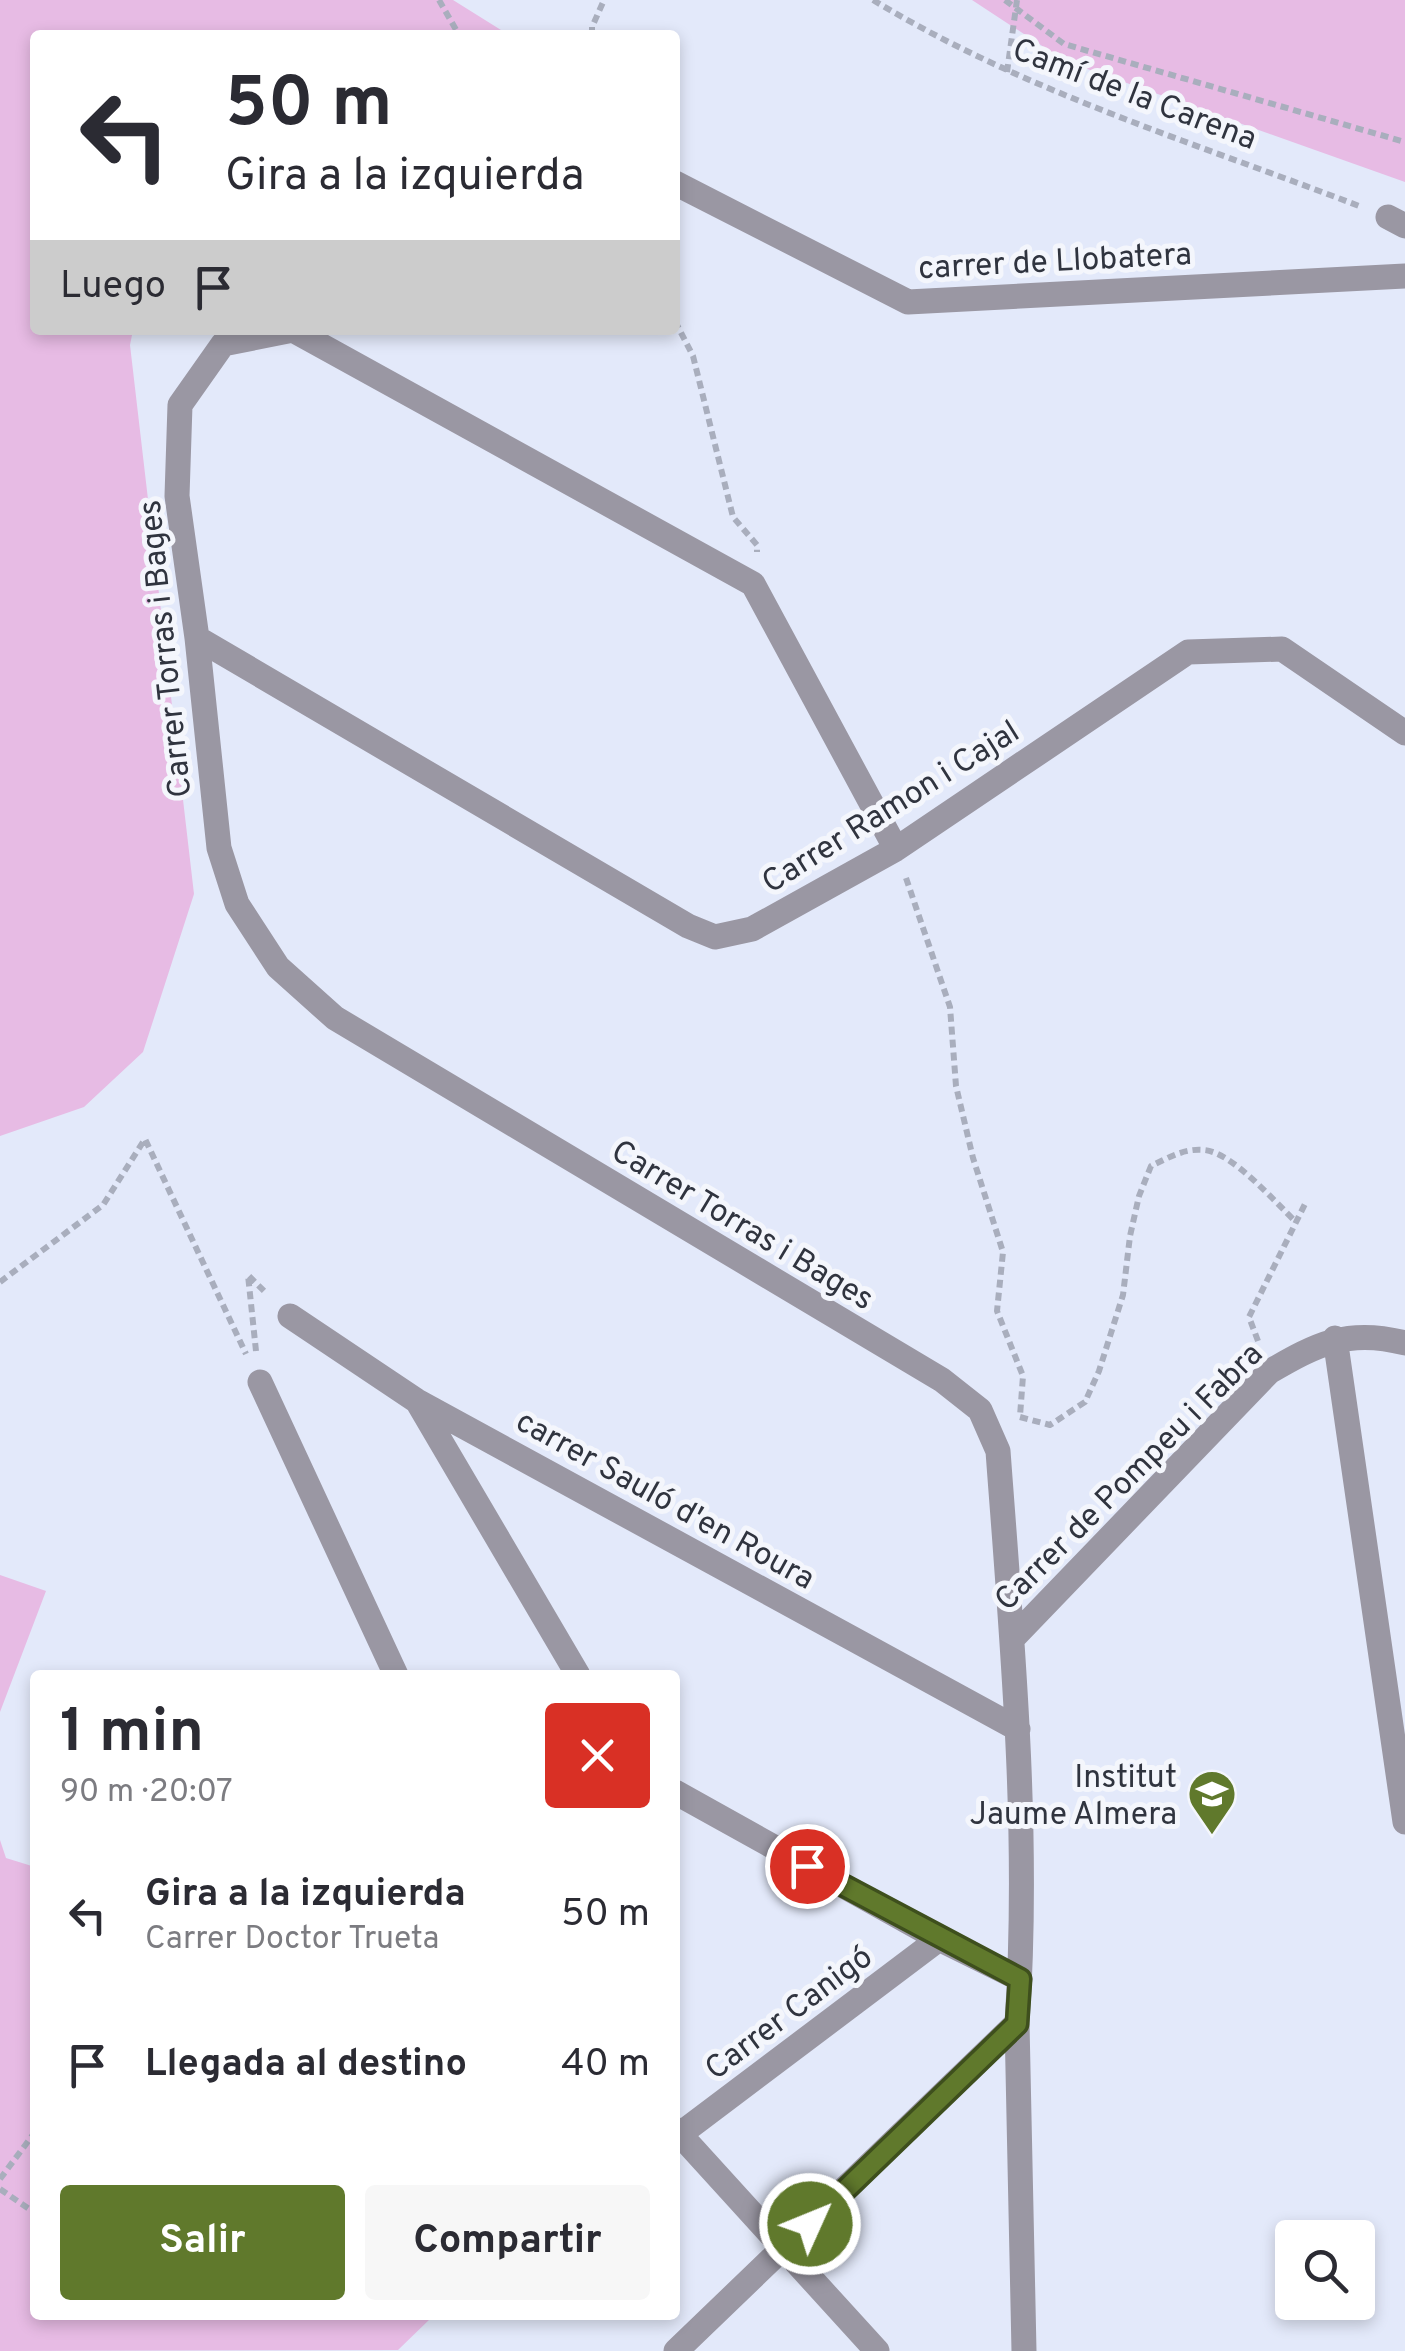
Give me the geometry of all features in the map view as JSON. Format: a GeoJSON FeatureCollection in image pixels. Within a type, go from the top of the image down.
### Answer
{"type":"FeatureCollection","features":[{"type":"Feature","properties":{"kind":"street","name":"carrer de Llobatera"},"geometry":{"type":"LineString","coordinates":[[680,186],[908,302],[1405,276]]}},
{"type":"Feature","properties":{"kind":"street","name":"Carrer Torras i Bages"},"geometry":{"type":"LineString","coordinates":[[268,335],[224,344],[180,405],[177,496],[198,638],[219,848],[238,904],[278,967],[334,1018],[942,1380],[980,1410],[998,1451]]}},
{"type":"Feature","properties":{"kind":"street","name":"Carrer Torras i Bages"},"geometry":{"type":"LineString","coordinates":[[302,335],[753,584]]}},
{"type":"Feature","properties":{"kind":"street"},"geometry":{"type":"LineString","coordinates":[[753,584],[896,848]]}},
{"type":"Feature","properties":{"kind":"street","name":"Carrer Ramon i Cajal"},"geometry":{"type":"LineString","coordinates":[[198,638],[671,916],[715,937],[752,929],[896,848],[1188,652],[1282,649],[1405,733]]}},
{"type":"Feature","properties":{"kind":"street","name":"carrer Sauló d'en Roura"},"geometry":{"type":"LineString","coordinates":[[290,1316],[417,1401],[1018,1728]]}},
{"type":"Feature","properties":{"kind":"street"},"geometry":{"type":"LineString","coordinates":[[1335,1338],[1405,1822]]}},
{"type":"Feature","properties":{"kind":"street","name":"Carrer de Pompeu i Fabra"},"geometry":{"type":"LineString","coordinates":[[1012,1639],[1269,1372],[1309,1348],[1335,1338],[1383,1338],[1405,1343]]}},
{"type":"Feature","properties":{"kind":"street"},"geometry":{"type":"LineString","coordinates":[[260,1382],[394,1670]]}},
{"type":"Feature","properties":{"kind":"street"},"geometry":{"type":"LineString","coordinates":[[417,1401],[575,1670]]}},
{"type":"Feature","properties":{"kind":"street"},"geometry":{"type":"LineString","coordinates":[[998,1451],[1018,1728],[1017,2024],[1024,2351]]}},
{"type":"Feature","properties":{"kind":"street"},"geometry":{"type":"LineString","coordinates":[[680,1795],[1020,1979]]}},
{"type":"Feature","properties":{"kind":"street","name":"Carrer Canigó"},"geometry":{"type":"LineString","coordinates":[[680,2132],[939,1938]]}},
{"type":"Feature","properties":{"kind":"street"},"geometry":{"type":"LineString","coordinates":[[676,2351],[1017,2024]]}},
{"type":"Feature","properties":{"kind":"street"},"geometry":{"type":"LineString","coordinates":[[680,2137],[877,2351]]}},
{"type":"Feature","properties":{"kind":"path"},"geometry":{"type":"LineString","coordinates":[[439,0],[456,30]]}},
{"type":"Feature","properties":{"kind":"path"},"geometry":{"type":"LineString","coordinates":[[594,30],[604,0]]}},
{"type":"Feature","properties":{"kind":"path","name":"Camí de la Carena"},"geometry":{"type":"LineString","coordinates":[[873,0],[935,37],[1007,72],[1396,222]]}},
{"type":"Feature","properties":{"kind":"path"},"geometry":{"type":"LineString","coordinates":[[1005,0],[1016,4],[1064,44],[1405,142]]}},
{"type":"Feature","properties":{"kind":"path"},"geometry":{"type":"LineString","coordinates":[[1007,72],[1016,4]]}},
{"type":"Feature","properties":{"kind":"path"},"geometry":{"type":"LineString","coordinates":[[680,331],[693,356],[733,517],[758,546],[753,584]]}},
{"type":"Feature","properties":{"kind":"path"},"geometry":{"type":"LineString","coordinates":[[896,848],[950,1007],[956,1086],[972,1158],[1003,1252],[997,1310],[1023,1376],[1020,1417],[998,1451]]}},
{"type":"Feature","properties":{"kind":"path"},"geometry":{"type":"LineString","coordinates":[[0,1282],[103,1205],[145,1139],[260,1382]]}},
{"type":"Feature","properties":{"kind":"path"},"geometry":{"type":"LineString","coordinates":[[1020,1417],[1050,1425],[1085,1402],[1124,1295],[1130,1236],[1139,1196],[1152,1166],[1181,1152],[1206,1150],[1227,1158],[1296,1222]]}},
{"type":"Feature","properties":{"kind":"path"},"geometry":{"type":"LineString","coordinates":[[1269,1372],[1249,1317],[1306,1202]]}},
{"type":"Feature","properties":{"kind":"path"},"geometry":{"type":"LineString","coordinates":[[0,2179],[30,2139]]}},
{"type":"Feature","properties":{"kind":"path"},"geometry":{"type":"LineString","coordinates":[[0,2189],[30,2210]]}},
{"type":"Feature","properties":{"kind":"shaded area"},"geometry":{"type":"Polygon","coordinates":[[[0,0],[453,0],[501,30],[30,30],[30,335],[132,335],[130,345],[194,894],[143,1052],[84,1107],[0,1136],[0,0]]]}},
{"type":"Feature","properties":{"kind":"shaded area"},"geometry":{"type":"Polygon","coordinates":[[[972,0],[1405,0],[1405,182],[1065,61],[972,0]]]}},
{"type":"Feature","properties":{"kind":"shaded area"},"geometry":{"type":"Polygon","coordinates":[[[0,1575],[46,1591],[0,1712],[0,1575]]]}},
{"type":"Feature","properties":{"kind":"shaded area"},"geometry":{"type":"Polygon","coordinates":[[[0,1840],[6,1858],[30,1865],[30,2320],[429,2320],[398,2350],[0,2351],[0,1840]]]}},
{"type":"Feature","properties":{"kind":"place","name":"Institut Jaume Almera"},"geometry":{"type":"Point","coordinates":[1212,1836]}},
{"type":"Feature","properties":{"kind":"route"},"geometry":{"type":"LineString","coordinates":[[807,1866],[1020,1979],[1017,2024],[810,2224]]}}]}
